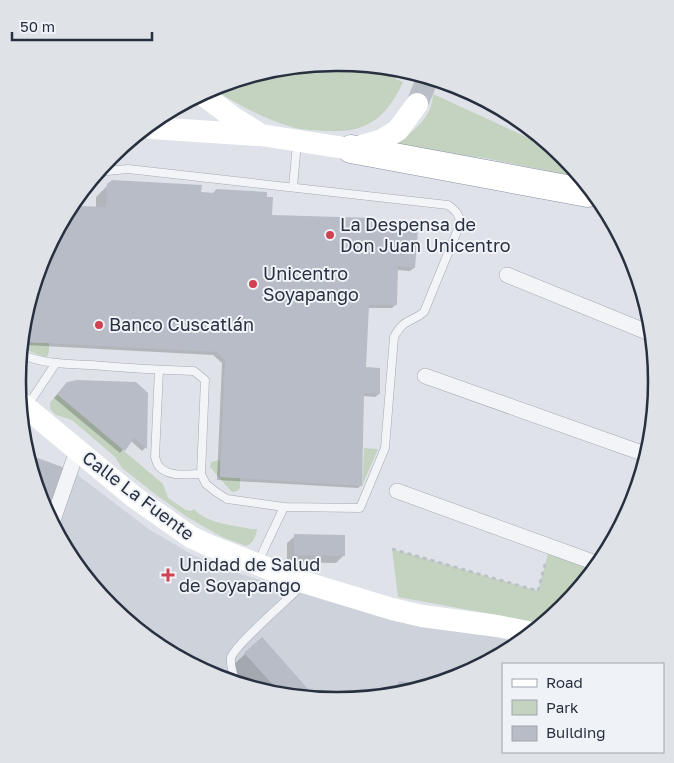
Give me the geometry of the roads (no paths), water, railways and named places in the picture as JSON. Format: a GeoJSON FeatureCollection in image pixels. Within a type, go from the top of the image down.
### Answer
{"type":"FeatureCollection","features":[{"type":"Feature","properties":{"kind":"highway"},"geometry":{"type":"LineString","coordinates":[[351,149],[584,192]]}},
{"type":"Feature","properties":{"kind":"street"},"geometry":{"type":"LineString","coordinates":[[208,99],[261,135]]}},
{"type":"Feature","properties":{"kind":"street"},"geometry":{"type":"LineString","coordinates":[[157,128],[261,135],[351,149],[382,140],[398,130],[417,104]]}},
{"type":"Feature","properties":{"kind":"street"},"geometry":{"type":"LineString","coordinates":[[508,275],[643,331]]}},
{"type":"Feature","properties":{"kind":"street"},"geometry":{"type":"LineString","coordinates":[[425,376],[639,452]]}},
{"type":"Feature","properties":{"kind":"street","name":"Calle La Fuente"},"geometry":{"type":"LineString","coordinates":[[28,409],[134,498],[191,537],[217,549],[300,581],[392,609],[422,616],[522,631]]}},
{"type":"Feature","properties":{"kind":"street"},"geometry":{"type":"LineString","coordinates":[[55,512],[77,451]]}},
{"type":"Feature","properties":{"kind":"street"},"geometry":{"type":"LineString","coordinates":[[397,491],[590,561]]}},
{"type":"Feature","properties":{"kind":"lane"},"geometry":{"type":"LineString","coordinates":[[293,187],[297,141]]}},
{"type":"Feature","properties":{"kind":"lane"},"geometry":{"type":"LineString","coordinates":[[27,358],[56,363],[194,371],[205,380],[201,474],[206,484],[227,499],[284,507],[360,508],[385,448],[394,337],[399,326],[424,312],[460,224],[456,211],[448,205],[293,187],[128,169],[109,171]]}},
{"type":"Feature","properties":{"kind":"lane"},"geometry":{"type":"LineString","coordinates":[[27,402],[56,363]]}},
{"type":"Feature","properties":{"kind":"lane"},"geometry":{"type":"LineString","coordinates":[[159,370],[155,457],[158,465],[164,470],[176,474],[201,474]]}},
{"type":"Feature","properties":{"kind":"lane"},"geometry":{"type":"LineString","coordinates":[[257,564],[284,507]]}},
{"type":"Feature","properties":{"kind":"lane"},"geometry":{"type":"LineString","coordinates":[[233,675],[231,657],[238,646],[296,591],[300,581]]}},
{"type":"Feature","properties":{"kind":"tunnel"},"geometry":{"type":"LineString","coordinates":[[417,104],[426,84]]}},
{"type":"Feature","properties":{"kind":"place","name":"La Despensa de Don Juan Unicentro"},"geometry":{"type":"Point","coordinates":[330,235]}},
{"type":"Feature","properties":{"kind":"place","name":"Unicentro Soyapango"},"geometry":{"type":"Point","coordinates":[253,284]}},
{"type":"Feature","properties":{"kind":"place","name":"Banco Cuscatlán"},"geometry":{"type":"Point","coordinates":[99,325]}},
{"type":"Feature","properties":{"kind":"place","name":"Unidad de Salud de Soyapango"},"geometry":{"type":"Point","coordinates":[168,575]}}]}
